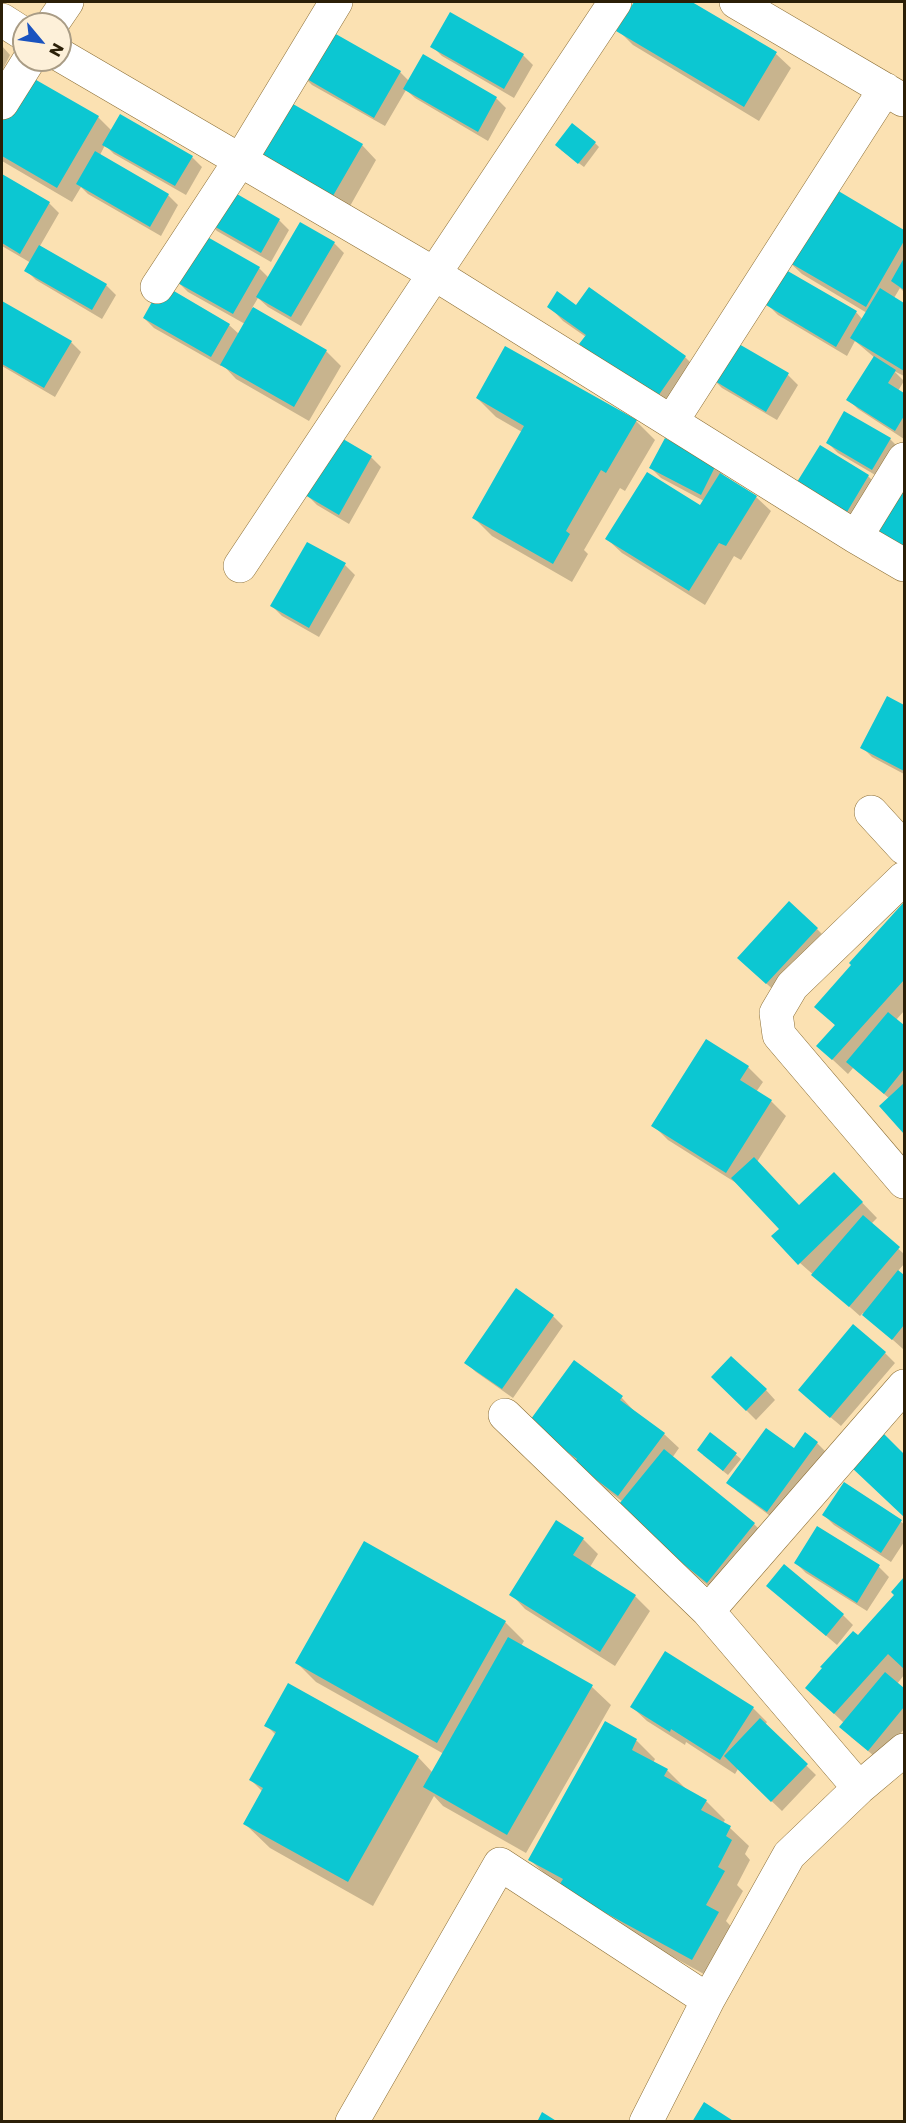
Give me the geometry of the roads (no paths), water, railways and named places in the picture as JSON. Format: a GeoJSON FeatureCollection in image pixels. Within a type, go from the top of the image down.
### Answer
{"type":"FeatureCollection","features":[{"type":"Feature","properties":{"kind":"street"},"geometry":{"type":"LineString","coordinates":[[157,287],[241,159],[336,2]]}},
{"type":"Feature","properties":{"kind":"street"},"geometry":{"type":"LineString","coordinates":[[240,566],[615,2]]}},
{"type":"Feature","properties":{"kind":"street"},"geometry":{"type":"LineString","coordinates":[[672,421],[895,95],[736,2]]}},
{"type":"Feature","properties":{"kind":"street"},"geometry":{"type":"LineString","coordinates":[[72,63],[241,159],[433,273],[904,565]]}},
{"type":"Feature","properties":{"kind":"street"},"geometry":{"type":"LineString","coordinates":[[2,103],[21,72]]}},
{"type":"Feature","properties":{"kind":"street"},"geometry":{"type":"LineString","coordinates":[[856,537],[904,459]]}},
{"type":"Feature","properties":{"kind":"street"},"geometry":{"type":"LineString","coordinates":[[871,812],[904,848]]}},
{"type":"Feature","properties":{"kind":"street"},"geometry":{"type":"LineString","coordinates":[[904,878],[792,986],[776,1013],[778,1035],[904,1182]]}},
{"type":"Feature","properties":{"kind":"street"},"geometry":{"type":"LineString","coordinates":[[708,1611],[904,1386]]}},
{"type":"Feature","properties":{"kind":"street"},"geometry":{"type":"LineString","coordinates":[[505,1415],[708,1611],[859,1788]]}},
{"type":"Feature","properties":{"kind":"street"},"geometry":{"type":"LineString","coordinates":[[646,2121],[708,2000],[789,1855],[859,1788],[904,1750]]}},
{"type":"Feature","properties":{"kind":"street"},"geometry":{"type":"LineString","coordinates":[[352,2121],[500,1864],[708,2000]]}}]}
